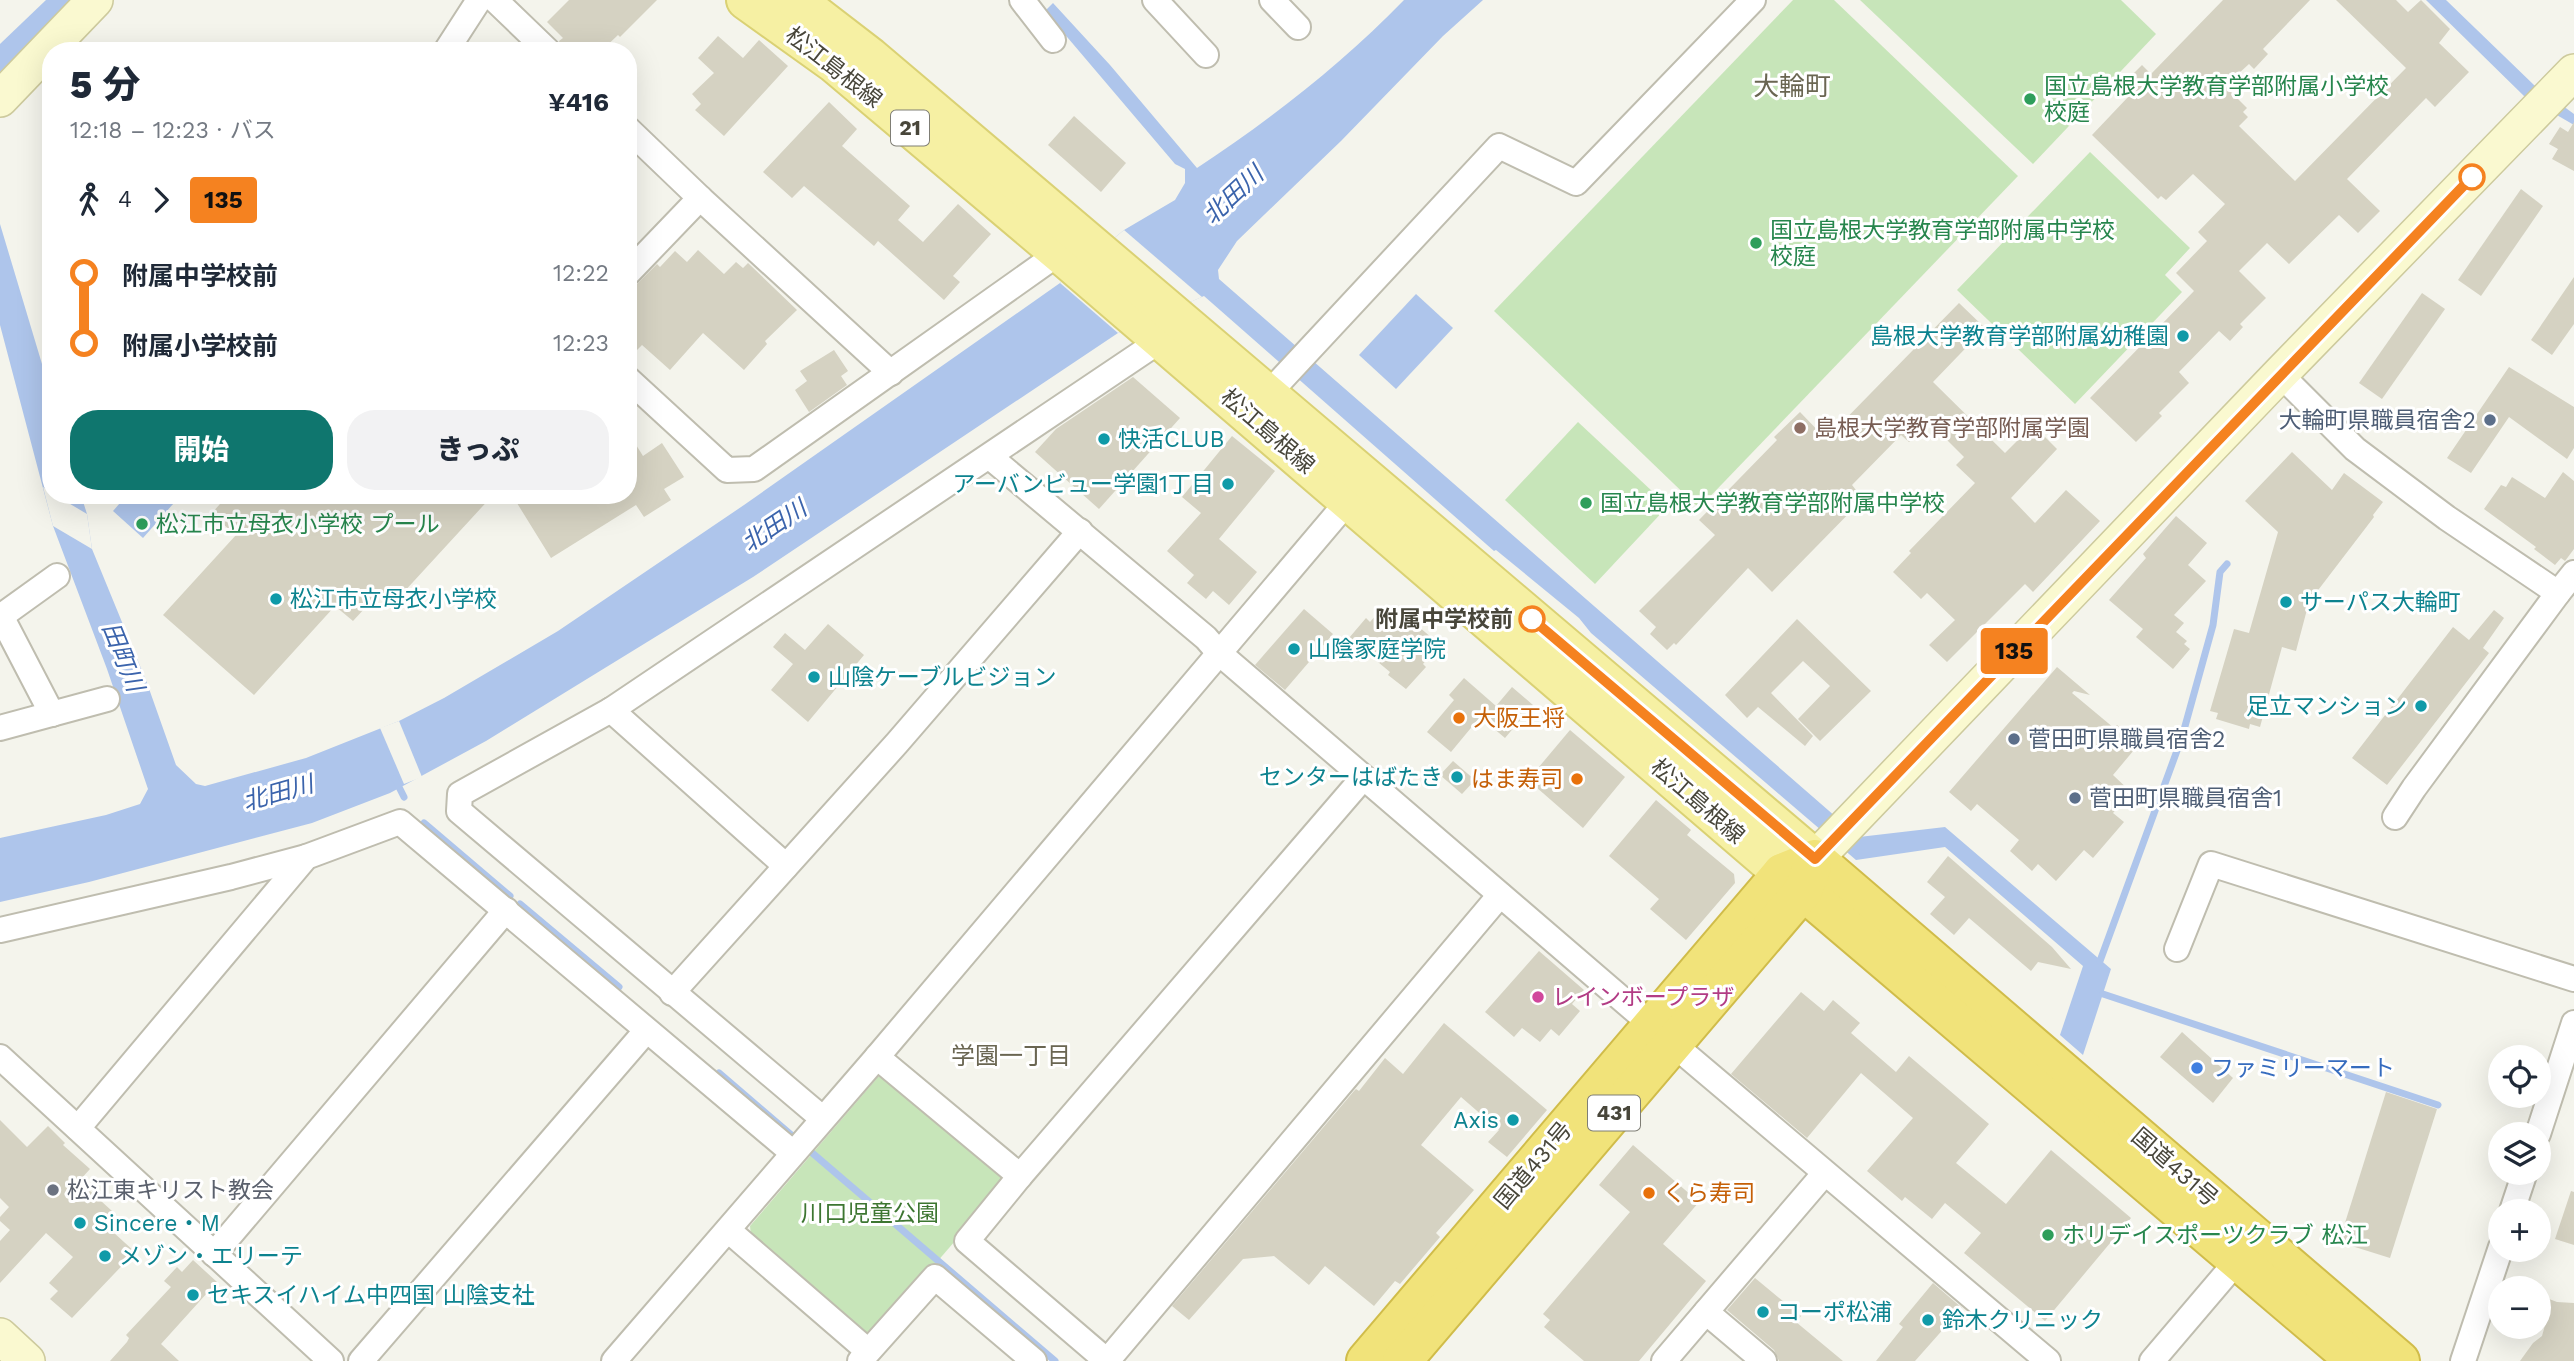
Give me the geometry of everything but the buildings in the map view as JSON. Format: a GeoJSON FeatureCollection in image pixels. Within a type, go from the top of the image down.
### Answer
{"type":"FeatureCollection","features":[{"type":"Feature","properties":{"kind":"highway","name":"国道431号"},"geometry":{"type":"LineString","coordinates":[[1402,1361],[1662,1035],[1701,1011],[1800,874]]}},
{"type":"Feature","properties":{"kind":"highway","name":"国道431号"},"geometry":{"type":"LineString","coordinates":[[1366,1361],[1662,1035],[1800,874]]}},
{"type":"Feature","properties":{"kind":"highway"},"geometry":{"type":"LineString","coordinates":[[1800,874],[2067,1095]]}},
{"type":"Feature","properties":{"kind":"highway","name":"国道431号"},"geometry":{"type":"LineString","coordinates":[[2067,1095],[2238,1260],[2356,1361]]}},
{"type":"Feature","properties":{"kind":"highway","name":"国道431号"},"geometry":{"type":"LineString","coordinates":[[2067,1095],[2400,1361]]}},
{"type":"Feature","properties":{"kind":"main road","name":"松江島根線"},"geometry":{"type":"LineString","coordinates":[[746,0],[834,64],[1074,253],[1161,327],[1349,500],[1800,874]]}},
{"type":"Feature","properties":{"kind":"main road","name":"松江島根線"},"geometry":{"type":"LineString","coordinates":[[796,0],[870,57],[1074,253]]}},
{"type":"Feature","properties":{"kind":"main road","name":"松江島根線"},"geometry":{"type":"LineString","coordinates":[[1161,327],[1286,373],[1800,874]]}},
{"type":"Feature","properties":{"kind":"street"},"geometry":{"type":"LineString","coordinates":[[55,42],[95,0]]}},
{"type":"Feature","properties":{"kind":"street"},"geometry":{"type":"LineString","coordinates":[[452,42],[479,0]]}},
{"type":"Feature","properties":{"kind":"street"},"geometry":{"type":"LineString","coordinates":[[495,0],[539,42]]}},
{"type":"Feature","properties":{"kind":"street"},"geometry":{"type":"LineString","coordinates":[[1155,0],[1206,55]]}},
{"type":"Feature","properties":{"kind":"street"},"geometry":{"type":"LineString","coordinates":[[1272,0],[1298,27]]}},
{"type":"Feature","properties":{"kind":"street"},"geometry":{"type":"LineString","coordinates":[[1286,373],[1499,146],[1576,183],[1753,0]]}},
{"type":"Feature","properties":{"kind":"street"},"geometry":{"type":"LineString","coordinates":[[1031,3],[1053,40]]}},
{"type":"Feature","properties":{"kind":"street"},"geometry":{"type":"LineString","coordinates":[[0,99],[42,55]]}},
{"type":"Feature","properties":{"kind":"street"},"geometry":{"type":"LineString","coordinates":[[1800,874],[2555,92]]}},
{"type":"Feature","properties":{"kind":"street"},"geometry":{"type":"LineString","coordinates":[[637,137],[891,373]]}},
{"type":"Feature","properties":{"kind":"street"},"geometry":{"type":"LineString","coordinates":[[637,264],[700,198]]}},
{"type":"Feature","properties":{"kind":"street"},"geometry":{"type":"LineString","coordinates":[[637,387],[727,470],[754,469],[891,373],[1074,253]]}},
{"type":"Feature","properties":{"kind":"street"},"geometry":{"type":"LineString","coordinates":[[804,1139],[673,993],[458,811],[460,794],[611,710],[990,457],[1161,327]]}},
{"type":"Feature","properties":{"kind":"street"},"geometry":{"type":"LineString","coordinates":[[2280,374],[2355,449],[2447,518],[2558,593]]}},
{"type":"Feature","properties":{"kind":"street"},"geometry":{"type":"LineString","coordinates":[[990,457],[1206,638],[1219,653],[1362,779],[1824,1174],[2048,1361]]}},
{"type":"Feature","properties":{"kind":"street"},"geometry":{"type":"LineString","coordinates":[[614,1361],[877,1057],[1349,500]]}},
{"type":"Feature","properties":{"kind":"street"},"geometry":{"type":"LineString","coordinates":[[673,993],[897,743],[1080,531]]}},
{"type":"Feature","properties":{"kind":"street"},"geometry":{"type":"LineString","coordinates":[[2395,817],[2574,573]]}},
{"type":"Feature","properties":{"kind":"street"},"geometry":{"type":"LineString","coordinates":[[52,714],[1,616],[57,576]]}},
{"type":"Feature","properties":{"kind":"street"},"geometry":{"type":"LineString","coordinates":[[0,728],[107,699]]}},
{"type":"Feature","properties":{"kind":"street"},"geometry":{"type":"LineString","coordinates":[[611,710],[786,866]]}},
{"type":"Feature","properties":{"kind":"street"},"geometry":{"type":"LineString","coordinates":[[1362,779],[967,1241],[1107,1361],[1500,895]]}},
{"type":"Feature","properties":{"kind":"street"},"geometry":{"type":"LineString","coordinates":[[0,930],[306,857],[400,822],[646,1031],[804,1139]]}},
{"type":"Feature","properties":{"kind":"street"},"geometry":{"type":"LineString","coordinates":[[78,1128],[306,857]]}},
{"type":"Feature","properties":{"kind":"street"},"geometry":{"type":"LineString","coordinates":[[2177,949],[2211,864],[2574,979]]}},
{"type":"Feature","properties":{"kind":"street"},"geometry":{"type":"LineString","coordinates":[[214,1254],[506,910]]}},
{"type":"Feature","properties":{"kind":"street"},"geometry":{"type":"LineString","coordinates":[[2542,1122],[2574,1023]]}},
{"type":"Feature","properties":{"kind":"street"},"geometry":{"type":"LineString","coordinates":[[361,1361],[646,1031]]}},
{"type":"Feature","properties":{"kind":"street"},"geometry":{"type":"LineString","coordinates":[[0,1057],[331,1361]]}},
{"type":"Feature","properties":{"kind":"street"},"geometry":{"type":"LineString","coordinates":[[877,1057],[1020,1176]]}},
{"type":"Feature","properties":{"kind":"street"},"geometry":{"type":"LineString","coordinates":[[1664,1361],[1824,1174]]}},
{"type":"Feature","properties":{"kind":"street"},"geometry":{"type":"LineString","coordinates":[[728,1230],[864,1356],[935,1277],[1034,1361]]}},
{"type":"Feature","properties":{"kind":"street"},"geometry":{"type":"LineString","coordinates":[[2152,1361],[2238,1260]]}},
{"type":"Feature","properties":{"kind":"street"},"geometry":{"type":"LineString","coordinates":[[2463,1361],[2496,1262]]}},
{"type":"Feature","properties":{"kind":"street"},"geometry":{"type":"LineString","coordinates":[[1706,1312],[1763,1361]]}},
{"type":"Feature","properties":{"kind":"street"},"geometry":{"type":"LineString","coordinates":[[0,1336],[27,1361]]}},
{"type":"Feature","properties":{"kind":"green space","name":"国立島根大学教育学部附属中学校 校庭"},"geometry":{"type":"Polygon","coordinates":[[[1793,0],[1834,0],[2018,176],[1699,508],[1494,311],[1793,0]]]}},
{"type":"Feature","properties":{"kind":"green space","name":"国立島根大学教育学部附属小学校 校庭"},"geometry":{"type":"Polygon","coordinates":[[[1860,0],[2121,0],[2156,34],[2033,164],[1860,0]]]}},
{"type":"Feature","properties":{"kind":"green space"},"geometry":{"type":"Polygon","coordinates":[[[2090,152],[2190,248],[2165,275],[2182,292],[2075,404],[1957,290],[2090,152]]]}},
{"type":"Feature","properties":{"kind":"green space","name":"国立島根大学教育学部附属中学校"},"geometry":{"type":"Polygon","coordinates":[[[1578,422],[1668,506],[1595,584],[1505,500],[1578,422]]]}},
{"type":"Feature","properties":{"kind":"green space","name":"川口児童公園"},"geometry":{"type":"Polygon","coordinates":[[[884,1076],[1002,1174],[1005,1183],[874,1335],[865,1335],[751,1235],[750,1226],[878,1077],[884,1076]]]}},
{"type":"Feature","properties":{"kind":"water"},"geometry":{"type":"Polygon","coordinates":[[[46,0],[73,0],[0,72],[0,44],[46,0]]]}},
{"type":"Feature","properties":{"kind":"water"},"geometry":{"type":"Polygon","coordinates":[[[1404,0],[1483,0],[1443,36],[1341,141],[1237,241],[1218,270],[1219,279],[1859,837],[1945,827],[2111,969],[2083,1055],[2060,1035],[2083,966],[1945,847],[1856,860],[1591,633],[1579,618],[1494,551],[1204,296],[1118,333],[753,577],[486,741],[390,793],[312,823],[89,882],[0,902],[0,838],[106,815],[140,804],[148,789],[47,504],[84,504],[92,549],[147,683],[176,765],[196,784],[205,786],[306,758],[399,721],[444,698],[558,631],[744,505],[1060,283],[1124,230],[1175,200],[1185,183],[1185,169],[1175,164],[1045,11],[1053,3],[1110,65],[1197,168],[1305,90],[1404,0]]]}},
{"type":"Feature","properties":{"kind":"water"},"geometry":{"type":"Polygon","coordinates":[[[2426,0],[2446,0],[2534,85],[2574,114],[2574,125],[2524,96],[2426,0]]]}},
{"type":"Feature","properties":{"kind":"water"},"geometry":{"type":"Polygon","coordinates":[[[0,224],[42,364],[42,484],[0,325],[0,224]]]}},
{"type":"Feature","properties":{"kind":"water"},"geometry":{"type":"Polygon","coordinates":[[[1416,294],[1453,328],[1396,389],[1359,355],[1416,294]]]}},
{"type":"Feature","properties":{"kind":"water","name":"松江市立母衣小学校 プール"},"geometry":{"type":"Polygon","coordinates":[[[119,504],[173,504],[143,538],[113,511],[119,504]]]}},
{"type":"Feature","properties":{"kind":"pier"},"geometry":{"type":"Polygon","coordinates":[[[1124,230],[1202,297],[1118,333],[1060,283],[1124,230]]]}},
{"type":"Feature","properties":{"kind":"pier"},"geometry":{"type":"Polygon","coordinates":[[[47,504],[70,504],[87,514],[92,549],[53,526],[47,504]]]}},
{"type":"Feature","properties":{"kind":"pier"},"geometry":{"type":"Polygon","coordinates":[[[399,721],[422,777],[404,784],[380,728],[399,721]]]}},
{"type":"Feature","properties":{"kind":"waterway"},"geometry":{"type":"LineString","coordinates":[[2100,961],[2182,737],[2213,625],[2220,572],[2227,564]]}},
{"type":"Feature","properties":{"kind":"waterway"},"geometry":{"type":"LineString","coordinates":[[395,779],[404,797]]}},
{"type":"Feature","properties":{"kind":"waterway"},"geometry":{"type":"LineString","coordinates":[[424,823],[510,896]]}},
{"type":"Feature","properties":{"kind":"waterway"},"geometry":{"type":"LineString","coordinates":[[520,904],[619,987]]}},
{"type":"Feature","properties":{"kind":"waterway"},"geometry":{"type":"LineString","coordinates":[[2103,994],[2438,1105]]}},
{"type":"Feature","properties":{"kind":"waterway"},"geometry":{"type":"LineString","coordinates":[[719,1073],[1055,1361]]}},
{"type":"Feature","properties":{"kind":"bus line","name":"135"},"geometry":{"type":"LineString","coordinates":[[1532,619],[1815,859],[2472,177]]}},
{"type":"Feature","properties":{"kind":"place","name":"国立島根大学教育学部附属小学校 校庭"},"geometry":{"type":"Point","coordinates":[2030,99]}},
{"type":"Feature","properties":{"kind":"place","name":"国立島根大学教育学部附属中学校 校庭"},"geometry":{"type":"Point","coordinates":[1756,243]}},
{"type":"Feature","properties":{"kind":"place","name":"島根大学教育学部附属幼稚園"},"geometry":{"type":"Point","coordinates":[2183,336]}},
{"type":"Feature","properties":{"kind":"place","name":"大輪町県職員宿舎2"},"geometry":{"type":"Point","coordinates":[2490,420]}},
{"type":"Feature","properties":{"kind":"place","name":"島根大学教育学部附属学園"},"geometry":{"type":"Point","coordinates":[1800,428]}},
{"type":"Feature","properties":{"kind":"place","name":"快活CLUB"},"geometry":{"type":"Point","coordinates":[1104,439]}},
{"type":"Feature","properties":{"kind":"place","name":"アーバンビュー学園1丁目"},"geometry":{"type":"Point","coordinates":[1228,484]}},
{"type":"Feature","properties":{"kind":"place","name":"国立島根大学教育学部附属中学校"},"geometry":{"type":"Point","coordinates":[1586,503]}},
{"type":"Feature","properties":{"kind":"place","name":"松江市立母衣小学校 プール"},"geometry":{"type":"Point","coordinates":[142,524]}},
{"type":"Feature","properties":{"kind":"place","name":"松江市立母衣小学校"},"geometry":{"type":"Point","coordinates":[276,599]}},
{"type":"Feature","properties":{"kind":"place","name":"サーパス大輪町"},"geometry":{"type":"Point","coordinates":[2286,602]}},
{"type":"Feature","properties":{"kind":"place","name":"附属中学校前"},"geometry":{"type":"Point","coordinates":[1532,619]}},
{"type":"Feature","properties":{"kind":"place","name":"山陰家庭学院"},"geometry":{"type":"Point","coordinates":[1294,649]}},
{"type":"Feature","properties":{"kind":"place","name":"山陰ケーブルビジョン"},"geometry":{"type":"Point","coordinates":[814,677]}},
{"type":"Feature","properties":{"kind":"place","name":"足立マンション"},"geometry":{"type":"Point","coordinates":[2421,706]}},
{"type":"Feature","properties":{"kind":"place","name":"大阪王将"},"geometry":{"type":"Point","coordinates":[1459,718]}},
{"type":"Feature","properties":{"kind":"place","name":"菅田町県職員宿舎2"},"geometry":{"type":"Point","coordinates":[2014,739]}},
{"type":"Feature","properties":{"kind":"place","name":"センターはばたき"},"geometry":{"type":"Point","coordinates":[1457,777]}},
{"type":"Feature","properties":{"kind":"place","name":"はま寿司"},"geometry":{"type":"Point","coordinates":[1577,779]}},
{"type":"Feature","properties":{"kind":"place","name":"菅田町県職員宿舎1"},"geometry":{"type":"Point","coordinates":[2075,798]}},
{"type":"Feature","properties":{"kind":"place","name":"レインボープラザ"},"geometry":{"type":"Point","coordinates":[1538,997]}},
{"type":"Feature","properties":{"kind":"place","name":"ファミリーマート"},"geometry":{"type":"Point","coordinates":[2197,1068]}},
{"type":"Feature","properties":{"kind":"place","name":"Axis"},"geometry":{"type":"Point","coordinates":[1513,1120]}},
{"type":"Feature","properties":{"kind":"place","name":"松江東キリスト教会"},"geometry":{"type":"Point","coordinates":[53,1190]}},
{"type":"Feature","properties":{"kind":"place","name":"くら寿司"},"geometry":{"type":"Point","coordinates":[1649,1193]}},
{"type":"Feature","properties":{"kind":"place","name":"Sincere・M"},"geometry":{"type":"Point","coordinates":[80,1223]}},
{"type":"Feature","properties":{"kind":"place","name":"ホリデイスポーツクラブ 松江"},"geometry":{"type":"Point","coordinates":[2048,1235]}},
{"type":"Feature","properties":{"kind":"place","name":"メゾン・エリーテ"},"geometry":{"type":"Point","coordinates":[105,1256]}},
{"type":"Feature","properties":{"kind":"place","name":"セキスイハイム中四国 山陰支社"},"geometry":{"type":"Point","coordinates":[193,1295]}},
{"type":"Feature","properties":{"kind":"place","name":"コーポ松浦"},"geometry":{"type":"Point","coordinates":[1763,1312]}},
{"type":"Feature","properties":{"kind":"place","name":"鈴木クリニック"},"geometry":{"type":"Point","coordinates":[1928,1320]}},
{"type":"Feature","properties":{"kind":"district","name":"大輪町"},"geometry":{"type":"Point","coordinates":[1792,86]}},
{"type":"Feature","properties":{"kind":"district","name":"学園一丁目"},"geometry":{"type":"Point","coordinates":[1011,1056]}},
{"type":"Feature","properties":{"kind":"water label","name":"北田川"},"geometry":{"type":"Point","coordinates":[1233,195]}},
{"type":"Feature","properties":{"kind":"water label","name":"北田川"},"geometry":{"type":"Point","coordinates":[774,526]}},
{"type":"Feature","properties":{"kind":"water label","name":"田町川"},"geometry":{"type":"Point","coordinates":[123,657]}},
{"type":"Feature","properties":{"kind":"water label","name":"北田川"},"geometry":{"type":"Point","coordinates":[278,793]}}]}
